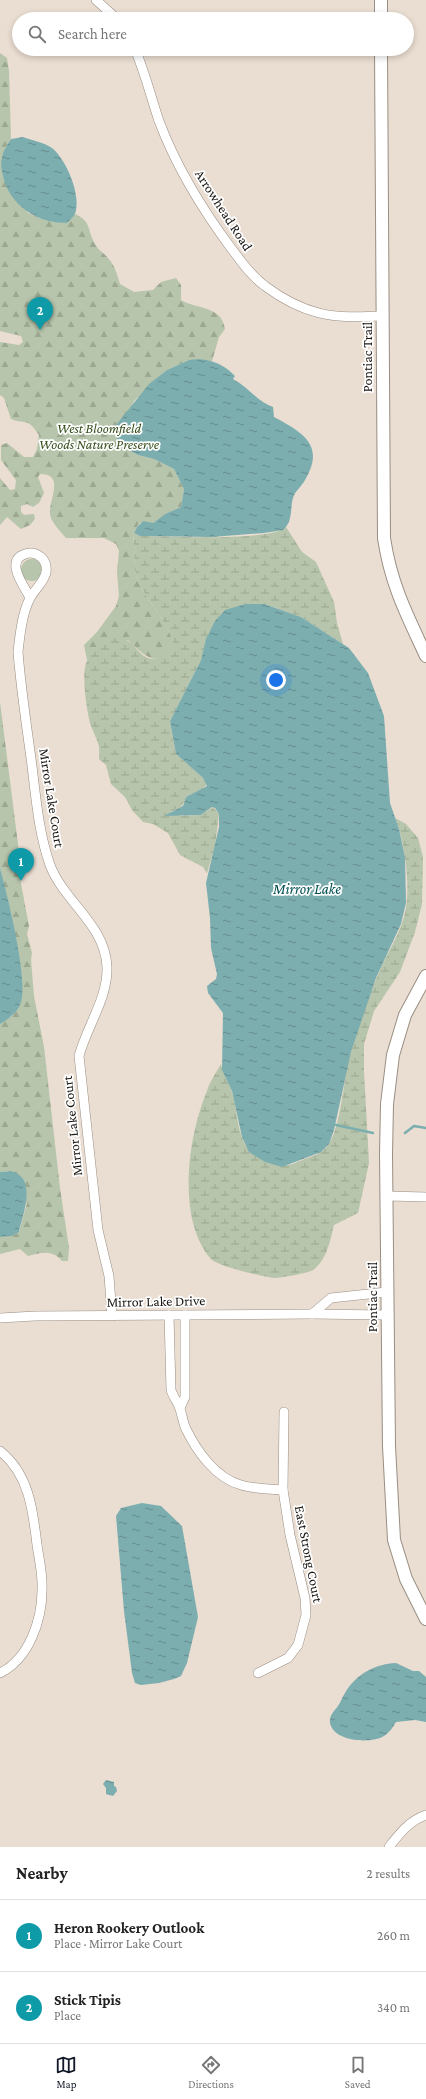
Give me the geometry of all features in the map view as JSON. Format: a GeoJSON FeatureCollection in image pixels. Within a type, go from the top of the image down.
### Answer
{"type":"FeatureCollection","features":[{"type":"Feature","properties":{"kind":"main road"},"geometry":{"type":"LineString","coordinates":[[381,0],[381,12]]}},
{"type":"Feature","properties":{"kind":"main road","name":"Pontiac Trail"},"geometry":{"type":"LineString","coordinates":[[381,56],[384,538],[392,580],[401,604],[426,656]]}},
{"type":"Feature","properties":{"kind":"main road","name":"Pontiac Trail"},"geometry":{"type":"LineString","coordinates":[[426,976],[405,1015],[393,1055],[387,1104],[386,1292],[389,1446],[394,1540],[406,1579],[426,1619]]}},
{"type":"Feature","properties":{"kind":"street"},"geometry":{"type":"LineString","coordinates":[[96,0],[109,12]]}},
{"type":"Feature","properties":{"kind":"street","name":"Arrowhead Road"},"geometry":{"type":"LineString","coordinates":[[137,56],[160,121],[182,172],[213,225],[246,268],[281,298],[307,309],[338,316],[382,316]]}},
{"type":"Feature","properties":{"kind":"street","name":"Mirror Lake Court"},"geometry":{"type":"LineString","coordinates":[[30,598],[17,575],[16,567],[17,560],[24,554],[32,553],[40,555],[46,562],[47,571],[30,598],[20,632],[18,652],[41,830],[50,864],[58,883],[92,923],[103,948],[107,966],[105,988],[84,1038],[79,1056],[98,1230],[109,1276],[112,1316]]}},
{"type":"Feature","properties":{"kind":"street"},"geometry":{"type":"LineString","coordinates":[[387,1196],[426,1197]]}},
{"type":"Feature","properties":{"kind":"street"},"geometry":{"type":"LineString","coordinates":[[312,1314],[332,1298],[386,1292]]}},
{"type":"Feature","properties":{"kind":"street"},"geometry":{"type":"LineString","coordinates":[[169,1315],[171,1390],[180,1408],[184,1425],[194,1445],[206,1461],[218,1472],[239,1485],[263,1489],[284,1490]]}},
{"type":"Feature","properties":{"kind":"street","name":"Mirror Lake Drive"},"geometry":{"type":"LineString","coordinates":[[0,1318],[169,1315],[387,1315]]}},
{"type":"Feature","properties":{"kind":"street"},"geometry":{"type":"LineString","coordinates":[[180,1408],[185,1397],[185,1315]]}},
{"type":"Feature","properties":{"kind":"street"},"geometry":{"type":"LineString","coordinates":[[170,1371],[185,1371]]}},
{"type":"Feature","properties":{"kind":"street","name":"East Strong Court"},"geometry":{"type":"LineString","coordinates":[[258,1673],[288,1658],[298,1645],[306,1615],[305,1598],[290,1534],[284,1490],[284,1412]]}},
{"type":"Feature","properties":{"kind":"street"},"geometry":{"type":"LineString","coordinates":[[0,1451],[7,1457],[22,1477],[32,1505],[42,1589],[39,1616],[32,1638],[22,1654],[8,1669],[0,1672]]}},
{"type":"Feature","properties":{"kind":"street"},"geometry":{"type":"LineString","coordinates":[[389,1847],[402,1830],[414,1820],[426,1815]]}},
{"type":"Feature","properties":{"kind":"green space","name":"West Bloomfield Woods Nature Preserve"},"geometry":{"type":"Polygon","coordinates":[[[0,53],[7,58],[9,71],[11,139],[5,148],[28,213],[43,219],[67,223],[75,214],[87,223],[96,246],[106,256],[116,270],[120,284],[134,292],[153,290],[161,282],[176,278],[181,285],[181,300],[214,312],[223,321],[225,329],[219,337],[212,361],[189,360],[167,370],[134,401],[116,438],[127,449],[138,455],[154,459],[174,469],[184,489],[181,507],[165,514],[153,523],[139,524],[133,535],[136,576],[166,625],[173,641],[169,651],[158,659],[147,656],[128,640],[103,643],[87,660],[84,645],[97,632],[116,606],[119,596],[117,572],[119,551],[116,544],[104,538],[66,538],[51,518],[50,512],[54,491],[53,479],[48,475],[40,474],[38,477],[44,493],[39,503],[33,507],[27,504],[21,506],[21,512],[24,515],[34,514],[35,519],[30,525],[21,529],[7,517],[0,525],[0,478],[10,490],[15,489],[16,480],[1,460],[1,445],[7,443],[24,457],[33,457],[37,449],[39,435],[32,426],[26,422],[11,419],[4,398],[0,395],[0,342],[19,345],[23,342],[21,336],[0,331],[0,53]]]}},
{"type":"Feature","properties":{"kind":"green space"},"geometry":{"type":"Polygon","coordinates":[[[286,527],[302,552],[316,562],[334,602],[337,623],[343,644],[301,617],[264,604],[245,604],[223,612],[209,633],[201,660],[170,721],[176,754],[203,778],[207,784],[202,789],[186,797],[181,807],[170,812],[181,816],[201,815],[213,807],[219,814],[215,846],[207,873],[203,867],[180,855],[168,833],[153,824],[143,822],[132,810],[125,797],[111,784],[106,765],[99,759],[99,745],[89,717],[84,681],[86,665],[91,654],[100,645],[111,639],[123,638],[130,642],[144,656],[154,659],[158,659],[166,654],[173,641],[166,625],[136,576],[134,533],[140,536],[217,537],[260,535],[276,532],[286,527]]]}},
{"type":"Feature","properties":{"kind":"green space"},"geometry":{"type":"Polygon","coordinates":[[[32,559],[40,562],[43,570],[40,578],[32,581],[24,578],[21,570],[24,562],[32,559]]]}},
{"type":"Feature","properties":{"kind":"green space"},"geometry":{"type":"Polygon","coordinates":[[[0,702],[19,852],[19,873],[29,926],[27,934],[32,953],[31,960],[34,996],[44,1047],[60,1188],[69,1248],[68,1261],[62,1261],[50,1253],[28,1256],[20,1249],[0,1254],[0,1237],[12,1236],[19,1232],[27,1203],[8,1171],[0,1172],[0,1024],[12,1016],[21,1001],[22,985],[15,935],[0,868],[0,702]]]}},
{"type":"Feature","properties":{"kind":"green space"},"geometry":{"type":"Polygon","coordinates":[[[395,818],[406,824],[418,838],[423,857],[422,904],[415,932],[400,972],[374,1011],[364,1044],[369,1163],[358,1213],[334,1225],[325,1256],[313,1270],[274,1278],[222,1265],[211,1259],[200,1242],[193,1222],[189,1200],[191,1153],[200,1109],[208,1087],[221,1064],[232,1092],[241,1135],[251,1151],[259,1158],[271,1163],[288,1165],[315,1155],[328,1145],[333,1137],[336,1126],[348,1062],[360,1024],[377,977],[401,926],[406,908],[406,862],[402,839],[395,818]]]}},
{"type":"Feature","properties":{"kind":"water"},"geometry":{"type":"Polygon","coordinates":[[[23,137],[52,148],[67,169],[74,188],[77,206],[75,214],[67,223],[45,220],[26,211],[18,204],[7,187],[1,167],[3,153],[11,139],[23,137]]]}},
{"type":"Feature","properties":{"kind":"water"},"geometry":{"type":"Polygon","coordinates":[[[202,359],[220,364],[235,376],[233,379],[263,402],[273,407],[274,417],[294,428],[308,441],[312,449],[313,458],[311,468],[304,482],[294,495],[290,519],[283,530],[212,537],[140,536],[134,533],[143,521],[153,523],[165,514],[181,507],[184,489],[174,469],[154,459],[138,455],[127,449],[116,438],[116,425],[149,384],[167,370],[189,360],[202,359]]]}},
{"type":"Feature","properties":{"kind":"water","name":"Mirror Lake"},"geometry":{"type":"Polygon","coordinates":[[[245,604],[264,604],[301,617],[349,648],[368,673],[384,716],[390,803],[399,829],[405,857],[406,903],[401,924],[376,978],[351,1052],[334,1130],[329,1144],[321,1152],[282,1167],[265,1162],[249,1152],[242,1137],[232,1091],[222,1070],[223,1013],[208,993],[207,986],[216,979],[217,974],[211,948],[210,918],[206,883],[219,827],[219,814],[215,808],[212,807],[201,815],[164,816],[183,806],[186,797],[207,786],[203,778],[176,754],[170,721],[201,660],[206,639],[215,621],[225,610],[245,604]]]}},
{"type":"Feature","properties":{"kind":"water"},"geometry":{"type":"Polygon","coordinates":[[[0,868],[16,936],[22,975],[22,990],[21,1002],[18,1009],[0,1024],[0,868]]]}},
{"type":"Feature","properties":{"kind":"water"},"geometry":{"type":"Polygon","coordinates":[[[11,1171],[19,1175],[24,1181],[27,1198],[19,1232],[12,1236],[0,1237],[0,1172],[11,1171]]]}},
{"type":"Feature","properties":{"kind":"water"},"geometry":{"type":"Polygon","coordinates":[[[142,1503],[161,1506],[182,1526],[198,1617],[187,1663],[181,1676],[159,1683],[141,1685],[135,1683],[132,1673],[124,1611],[116,1516],[121,1508],[142,1503]]]}},
{"type":"Feature","properties":{"kind":"water"},"geometry":{"type":"Polygon","coordinates":[[[396,1663],[413,1671],[419,1671],[426,1677],[426,1722],[415,1720],[396,1722],[390,1731],[384,1736],[371,1740],[354,1740],[345,1738],[338,1734],[330,1723],[330,1718],[349,1686],[360,1675],[367,1671],[381,1665],[396,1663]]]}},
{"type":"Feature","properties":{"kind":"water"},"geometry":{"type":"Polygon","coordinates":[[[106,1780],[114,1782],[114,1786],[116,1787],[117,1791],[113,1796],[106,1794],[106,1788],[103,1784],[106,1780]]]}},
{"type":"Feature","properties":{"kind":"waterway"},"geometry":{"type":"LineString","coordinates":[[336,1125],[373,1133]]}},
{"type":"Feature","properties":{"kind":"waterway"},"geometry":{"type":"LineString","coordinates":[[405,1133],[414,1126],[426,1128]]}},
{"type":"Feature","properties":{"kind":"place","name":"Stick Tipis"},"geometry":{"type":"Point","coordinates":[40,330]}},
{"type":"Feature","properties":{"kind":"place","name":"Heron Rookery Outlook"},"geometry":{"type":"Point","coordinates":[21,881]}}]}
